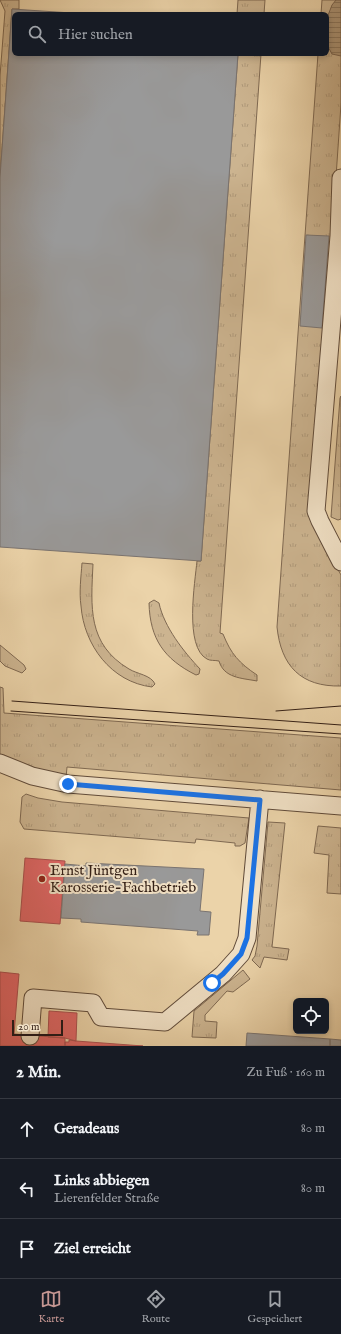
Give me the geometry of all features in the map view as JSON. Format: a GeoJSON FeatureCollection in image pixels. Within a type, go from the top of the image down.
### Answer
{"type":"FeatureCollection","features":[{"type":"Feature","properties":{"kind":"street"},"geometry":{"type":"LineString","coordinates":[[341,178],[334,385],[316,511],[341,562]]}},
{"type":"Feature","properties":{"kind":"street"},"geometry":{"type":"LineString","coordinates":[[0,763],[32,776],[68,784],[341,806]]}},
{"type":"Feature","properties":{"kind":"street"},"geometry":{"type":"LineString","coordinates":[[30,1036],[33,998],[94,1003],[101,1016],[165,1022],[223,974],[241,954],[247,938],[260,800]]}},
{"type":"Feature","properties":{"kind":"green space"},"geometry":{"type":"Polygon","coordinates":[[[0,0],[19,0],[19,9],[12,9],[0,177],[0,76],[5,11],[0,0]]]}},
{"type":"Feature","properties":{"kind":"green space"},"geometry":{"type":"Polygon","coordinates":[[[238,0],[265,0],[264,12],[237,12],[238,0]]]}},
{"type":"Feature","properties":{"kind":"green space"},"geometry":{"type":"Polygon","coordinates":[[[322,0],[341,0],[341,104],[313,513],[324,544],[341,575],[341,686],[315,683],[296,672],[288,663],[283,653],[277,627],[318,56],[329,56],[329,12],[321,12],[322,0]]]}},
{"type":"Feature","properties":{"kind":"green space"},"geometry":{"type":"Polygon","coordinates":[[[238,56],[261,56],[220,633],[223,634],[236,658],[257,675],[257,681],[239,678],[229,674],[221,667],[219,661],[208,660],[200,652],[195,642],[193,628],[193,598],[197,561],[201,561],[238,56]]]}},
{"type":"Feature","properties":{"kind":"green space"},"geometry":{"type":"Polygon","coordinates":[[[341,396],[341,519],[338,520],[331,517],[341,396]]]}},
{"type":"Feature","properties":{"kind":"green space"},"geometry":{"type":"Polygon","coordinates":[[[82,563],[93,564],[92,610],[94,623],[105,648],[115,659],[129,669],[153,681],[155,684],[152,687],[137,684],[124,678],[102,659],[94,647],[83,620],[81,606],[80,590],[82,563]]]}},
{"type":"Feature","properties":{"kind":"green space"},"geometry":{"type":"Polygon","coordinates":[[[154,600],[159,603],[165,621],[175,639],[200,669],[199,674],[196,675],[175,662],[167,655],[161,646],[152,627],[150,616],[149,603],[154,600]]]}},
{"type":"Feature","properties":{"kind":"green space"},"geometry":{"type":"Polygon","coordinates":[[[0,645],[24,665],[26,669],[22,673],[5,666],[0,661],[0,645]]]}},
{"type":"Feature","properties":{"kind":"green space"},"geometry":{"type":"Polygon","coordinates":[[[0,687],[3,688],[4,713],[341,738],[341,790],[67,767],[66,778],[25,766],[0,755],[0,687]]]}},
{"type":"Feature","properties":{"kind":"green space"},"geometry":{"type":"Polygon","coordinates":[[[26,794],[38,798],[62,802],[249,818],[245,843],[240,846],[235,846],[235,843],[196,839],[195,843],[24,829],[20,822],[22,797],[26,794]]]}},
{"type":"Feature","properties":{"kind":"green space"},"geometry":{"type":"Polygon","coordinates":[[[268,822],[285,823],[272,947],[289,949],[287,960],[264,957],[260,968],[252,960],[255,956],[257,946],[268,822]]]}},
{"type":"Feature","properties":{"kind":"green space"},"geometry":{"type":"Polygon","coordinates":[[[318,826],[341,828],[341,894],[327,893],[329,855],[314,853],[318,826]]]}},
{"type":"Feature","properties":{"kind":"green space"},"geometry":{"type":"Polygon","coordinates":[[[243,970],[250,979],[233,992],[227,991],[205,1015],[205,1021],[217,1022],[216,1038],[192,1037],[194,1011],[243,970]]]}},
{"type":"Feature","properties":{"kind":"shaded area"},"geometry":{"type":"Polygon","coordinates":[[[336,0],[341,0],[341,56],[332,54],[329,49],[329,13],[336,0]]]}},
{"type":"Feature","properties":{"kind":"building: Handel"},"geometry":{"type":"Polygon","coordinates":[[[25,858],[65,861],[60,924],[20,921],[25,858]]]}},
{"type":"Feature","properties":{"kind":"building: Handel"},"geometry":{"type":"Polygon","coordinates":[[[0,972],[19,974],[14,1034],[65,1038],[65,1046],[0,1046],[0,972]]]}},
{"type":"Feature","properties":{"kind":"building: Handel"},"geometry":{"type":"Polygon","coordinates":[[[49,1011],[77,1013],[76,1041],[65,1038],[48,1037],[49,1011]]]}},
{"type":"Feature","properties":{"kind":"building: Handel"},"geometry":{"type":"Polygon","coordinates":[[[69,1040],[143,1046],[65,1046],[65,1042],[69,1042],[69,1040]]]}},
{"type":"Feature","properties":{"kind":"building: Industrie"},"geometry":{"type":"Polygon","coordinates":[[[12,9],[56,12],[12,12],[12,56],[238,56],[201,561],[0,547],[0,177],[12,9]]]}},
{"type":"Feature","properties":{"kind":"building: Industrie"},"geometry":{"type":"Polygon","coordinates":[[[306,235],[329,236],[322,328],[300,326],[306,235]]]}},
{"type":"Feature","properties":{"kind":"building: Industrie"},"geometry":{"type":"Polygon","coordinates":[[[86,863],[204,869],[200,911],[211,912],[209,935],[197,935],[198,931],[81,922],[81,919],[61,918],[65,864],[86,866],[86,863]]]}},
{"type":"Feature","properties":{"kind":"building: Industrie"},"geometry":{"type":"Polygon","coordinates":[[[247,1033],[330,1039],[330,1046],[246,1046],[247,1033]]]}},
{"type":"Feature","properties":{"kind":"building: Industrie"},"geometry":{"type":"Polygon","coordinates":[[[330,1039],[341,1040],[341,1046],[330,1046],[330,1039]]]}},
{"type":"Feature","properties":{"kind":"tram line"},"geometry":{"type":"LineString","coordinates":[[12,701],[341,725]]}},
{"type":"Feature","properties":{"kind":"tram line"},"geometry":{"type":"LineString","coordinates":[[276,711],[341,706]]}},
{"type":"Feature","properties":{"kind":"tram line"},"geometry":{"type":"LineString","coordinates":[[11,711],[341,734]]}},
{"type":"Feature","properties":{"kind":"place","name":"Ernst Jüntgen Karosserie-Fachbetrieb"},"geometry":{"type":"Point","coordinates":[42,879]}},
{"type":"Feature","properties":{"kind":"route"},"geometry":{"type":"LineString","coordinates":[[68,784],[260,800],[247,938],[241,954],[223,974],[212,983]]}}]}
